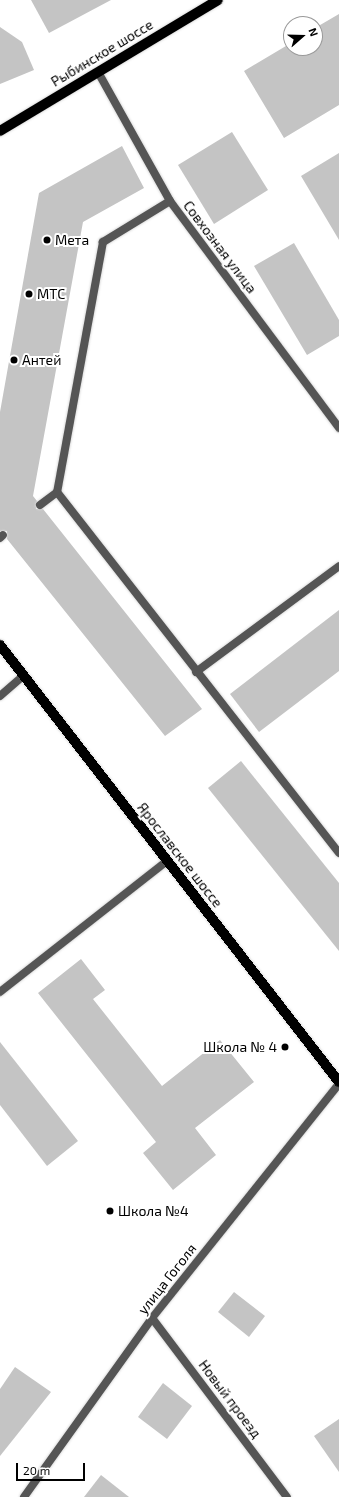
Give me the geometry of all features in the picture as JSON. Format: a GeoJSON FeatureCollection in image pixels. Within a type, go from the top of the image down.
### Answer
{"type":"FeatureCollection","features":[{"type":"Feature","properties":{"kind":"main road","name":"Рыбинское шоссе"},"geometry":{"type":"LineString","coordinates":[[0,131],[218,0]]}},
{"type":"Feature","properties":{"kind":"main road","name":"Ярославское шоссе"},"geometry":{"type":"LineString","coordinates":[[0,645],[24,674],[339,1083]]}},
{"type":"Feature","properties":{"kind":"street","name":"Совхозная улица"},"geometry":{"type":"LineString","coordinates":[[98,72],[170,201],[339,428]]}},
{"type":"Feature","properties":{"kind":"street"},"geometry":{"type":"LineString","coordinates":[[40,505],[57,492],[103,242],[170,201]]}},
{"type":"Feature","properties":{"kind":"street"},"geometry":{"type":"LineString","coordinates":[[57,492],[196,672],[339,853]]}},
{"type":"Feature","properties":{"kind":"street"},"geometry":{"type":"LineString","coordinates":[[196,672],[339,566]]}},
{"type":"Feature","properties":{"kind":"street"},"geometry":{"type":"LineString","coordinates":[[0,696],[24,674]]}},
{"type":"Feature","properties":{"kind":"street"},"geometry":{"type":"LineString","coordinates":[[0,992],[167,861]]}},
{"type":"Feature","properties":{"kind":"street","name":"улица Гоголя"},"geometry":{"type":"LineString","coordinates":[[24,1497],[152,1318],[339,1083]]}},
{"type":"Feature","properties":{"kind":"street","name":"Новый проезд"},"geometry":{"type":"LineString","coordinates":[[152,1318],[287,1497]]}},
{"type":"Feature","properties":{"kind":"building"},"geometry":{"type":"Polygon","coordinates":[[[31,0],[111,0],[49,33],[31,0]]]}},
{"type":"Feature","properties":{"kind":"building"},"geometry":{"type":"Polygon","coordinates":[[[339,14],[339,105],[284,138],[244,71],[283,48],[283,56],[323,56],[323,23],[339,14]]]}},
{"type":"Feature","properties":{"kind":"building"},"geometry":{"type":"Polygon","coordinates":[[[0,27],[22,42],[34,70],[0,84],[0,27]]]}},
{"type":"Feature","properties":{"kind":"building"},"geometry":{"type":"Polygon","coordinates":[[[232,132],[268,190],[214,224],[178,165],[232,132]]]}},
{"type":"Feature","properties":{"kind":"building"},"geometry":{"type":"Polygon","coordinates":[[[122,146],[144,188],[83,222],[33,496],[37,501],[36,509],[43,509],[202,709],[165,736],[7,539],[7,531],[0,531],[0,412],[39,193],[122,146]]]}},
{"type":"Feature","properties":{"kind":"building"},"geometry":{"type":"Polygon","coordinates":[[[339,153],[339,240],[301,176],[339,153]]]}},
{"type":"Feature","properties":{"kind":"building"},"geometry":{"type":"Polygon","coordinates":[[[294,243],[339,320],[339,336],[307,355],[254,266],[294,243]]]}},
{"type":"Feature","properties":{"kind":"building"},"geometry":{"type":"Polygon","coordinates":[[[339,610],[339,671],[259,732],[230,694],[339,610]]]}},
{"type":"Feature","properties":{"kind":"building"},"geometry":{"type":"Polygon","coordinates":[[[241,761],[339,883],[339,951],[208,788],[241,761]]]}},
{"type":"Feature","properties":{"kind":"building"},"geometry":{"type":"Polygon","coordinates":[[[81,959],[105,990],[93,999],[162,1086],[220,1040],[254,1082],[195,1128],[216,1155],[173,1190],[143,1153],[156,1142],[38,993],[81,959]]]}},
{"type":"Feature","properties":{"kind":"building"},"geometry":{"type":"Polygon","coordinates":[[[0,1042],[78,1141],[47,1166],[0,1105],[0,1042]]]}},
{"type":"Feature","properties":{"kind":"building"},"geometry":{"type":"Polygon","coordinates":[[[234,1292],[265,1316],[249,1337],[218,1312],[234,1292]]]}},
{"type":"Feature","properties":{"kind":"building"},"geometry":{"type":"Polygon","coordinates":[[[15,1367],[51,1392],[0,1456],[0,1389],[15,1367]]]}},
{"type":"Feature","properties":{"kind":"building"},"geometry":{"type":"Polygon","coordinates":[[[163,1383],[192,1406],[167,1439],[138,1417],[163,1383]]]}},
{"type":"Feature","properties":{"kind":"building"},"geometry":{"type":"Polygon","coordinates":[[[339,1419],[339,1472],[314,1436],[339,1419]]]}},
{"type":"Feature","properties":{"kind":"building"},"geometry":{"type":"Polygon","coordinates":[[[101,1475],[129,1497],[84,1497],[101,1475]]]}},
{"type":"Feature","properties":{"kind":"place","name":"Мета"},"geometry":{"type":"Point","coordinates":[47,240]}},
{"type":"Feature","properties":{"kind":"place","name":"МТС"},"geometry":{"type":"Point","coordinates":[29,294]}},
{"type":"Feature","properties":{"kind":"place","name":"Антей"},"geometry":{"type":"Point","coordinates":[14,360]}},
{"type":"Feature","properties":{"kind":"place","name":"Школа № 4"},"geometry":{"type":"Point","coordinates":[285,1047]}},
{"type":"Feature","properties":{"kind":"place","name":"Школа №4"},"geometry":{"type":"Point","coordinates":[110,1211]}}]}
